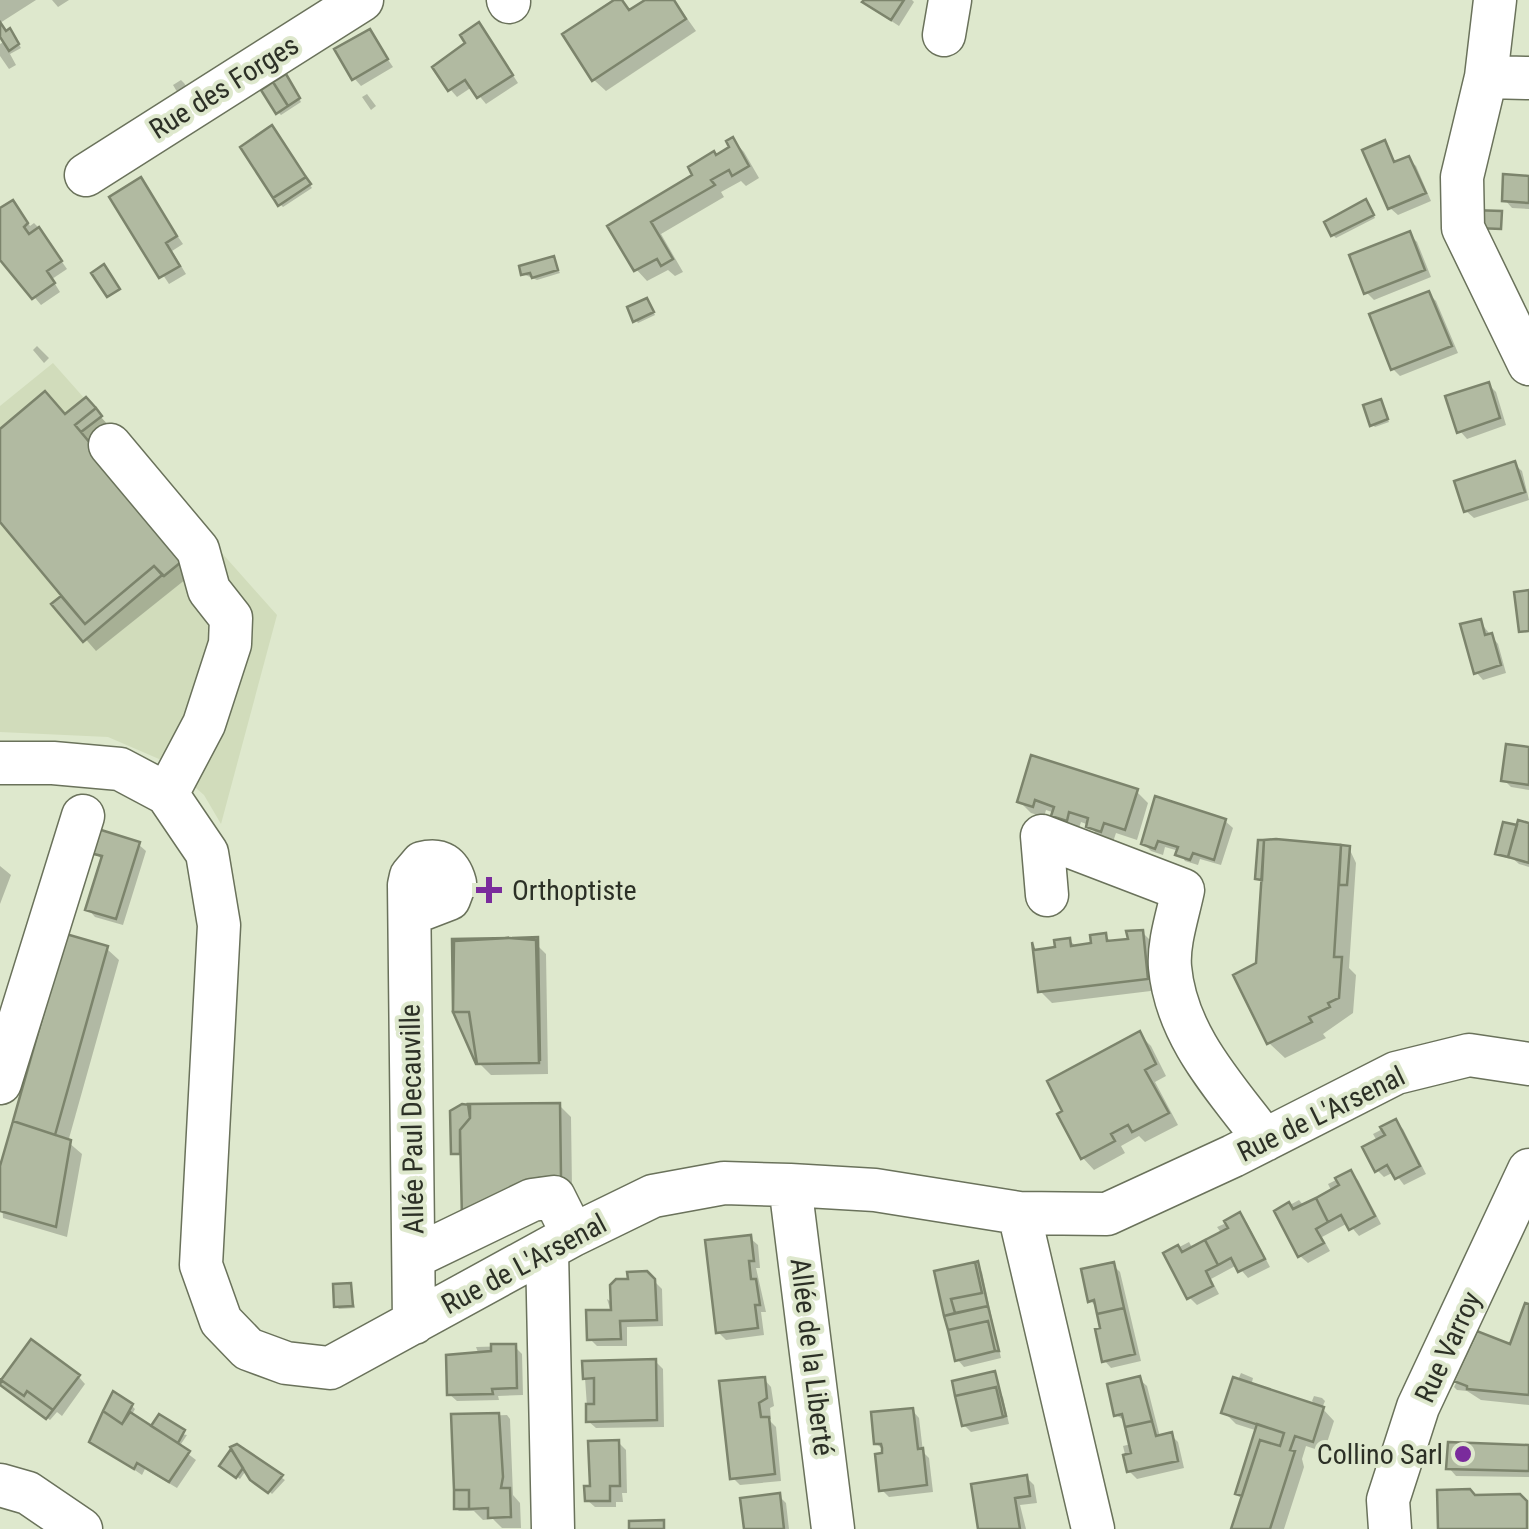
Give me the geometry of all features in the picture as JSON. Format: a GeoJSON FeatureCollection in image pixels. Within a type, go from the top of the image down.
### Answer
{"type":"FeatureCollection","features":[{"type":"Feature","properties":{"kind":"street","name":"Rue des Forges"},"geometry":{"type":"LineString","coordinates":[[86,175],[362,0]]}},
{"type":"Feature","properties":{"kind":"street"},"geometry":{"type":"LineString","coordinates":[[1495,0],[1486,78],[1462,177],[1463,228],[1529,364]]}},
{"type":"Feature","properties":{"kind":"street"},"geometry":{"type":"LineString","coordinates":[[1486,78],[1529,78]]}},
{"type":"Feature","properties":{"kind":"street"},"geometry":{"type":"LineString","coordinates":[[110,445],[198,550],[209,590],[231,618],[230,644],[204,724],[167,794]]}},
{"type":"Feature","properties":{"kind":"street","name":"Rue de L'Arsenal"},"geometry":{"type":"LineString","coordinates":[[0,763],[120,768],[167,794],[207,853],[219,925],[201,1265],[221,1321],[248,1349],[286,1363],[330,1368],[652,1196],[724,1183],[790,1185],[875,1190],[1019,1213],[1107,1214],[1396,1073],[1469,1054],[1529,1064]]}},
{"type":"Feature","properties":{"kind":"street"},"geometry":{"type":"LineString","coordinates":[[0,1083],[10,1018],[83,816]]}},
{"type":"Feature","properties":{"kind":"street"},"geometry":{"type":"LineString","coordinates":[[1047,894],[1042,836],[1183,890],[1170,963],[1178,1012],[1200,1054],[1265,1140]]}},
{"type":"Feature","properties":{"kind":"street","name":"Allée Paul Decauville"},"geometry":{"type":"LineString","coordinates":[[410,914],[414,1323]]}},
{"type":"Feature","properties":{"kind":"street","name":"Rue Varroy"},"geometry":{"type":"LineString","coordinates":[[1390,1529],[1388,1500],[1418,1407],[1529,1170]]}},
{"type":"Feature","properties":{"kind":"street","name":"Allée de la Liberté"},"geometry":{"type":"LineString","coordinates":[[790,1185],[833,1529]]}},
{"type":"Feature","properties":{"kind":"street"},"geometry":{"type":"LineString","coordinates":[[414,1258],[532,1200],[554,1197],[560,1243],[554,1529]]}},
{"type":"Feature","properties":{"kind":"street"},"geometry":{"type":"LineString","coordinates":[[1019,1213],[1093,1529]]}},
{"type":"Feature","properties":{"kind":"street"},"geometry":{"type":"LineString","coordinates":[[0,1485],[28,1493],[81,1529]]}},
{"type":"Feature","properties":{"kind":"shaded area"},"geometry":{"type":"Polygon","coordinates":[[[53,363],[277,615],[221,824],[204,795],[166,762],[108,737],[0,732],[0,406],[53,363]]]}},
{"type":"Feature","properties":{"kind":"building"},"geometry":{"type":"Polygon","coordinates":[[[614,0],[622,0],[629,10],[645,0],[674,0],[686,19],[592,81],[562,34],[614,0]]]}},
{"type":"Feature","properties":{"kind":"building"},"geometry":{"type":"Polygon","coordinates":[[[864,0],[904,0],[891,20],[864,0]]]}},
{"type":"Feature","properties":{"kind":"building"},"geometry":{"type":"Polygon","coordinates":[[[0,22],[6,31],[10,28],[19,44],[9,51],[0,37],[0,22]]]}},
{"type":"Feature","properties":{"kind":"building"},"geometry":{"type":"Polygon","coordinates":[[[479,22],[513,75],[477,98],[465,80],[448,91],[432,67],[465,43],[460,35],[479,22]]]}},
{"type":"Feature","properties":{"kind":"building"},"geometry":{"type":"Polygon","coordinates":[[[370,29],[388,59],[352,80],[334,49],[370,29]]]}},
{"type":"Feature","properties":{"kind":"building"},"geometry":{"type":"Polygon","coordinates":[[[286,74],[300,98],[288,106],[273,82],[286,74]]]}},
{"type":"Feature","properties":{"kind":"building"},"geometry":{"type":"Polygon","coordinates":[[[273,82],[288,106],[276,114],[261,90],[273,82]]]}},
{"type":"Feature","properties":{"kind":"building"},"geometry":{"type":"Polygon","coordinates":[[[272,125],[306,177],[273,198],[240,147],[272,125]]]}},
{"type":"Feature","properties":{"kind":"building"},"geometry":{"type":"Polygon","coordinates":[[[733,137],[749,166],[732,176],[729,170],[711,180],[715,185],[651,222],[673,259],[661,266],[657,259],[634,271],[607,226],[692,175],[688,167],[729,147],[726,141],[733,137]]]}},
{"type":"Feature","properties":{"kind":"building"},"geometry":{"type":"Polygon","coordinates":[[[1385,140],[1394,162],[1409,156],[1426,193],[1388,209],[1362,150],[1385,140]]]}},
{"type":"Feature","properties":{"kind":"building"},"geometry":{"type":"Polygon","coordinates":[[[1503,174],[1529,176],[1529,203],[1502,201],[1503,174]]]}},
{"type":"Feature","properties":{"kind":"building"},"geometry":{"type":"Polygon","coordinates":[[[141,177],[177,236],[166,243],[180,266],[159,278],[109,197],[141,177]]]}},
{"type":"Feature","properties":{"kind":"building"},"geometry":{"type":"Polygon","coordinates":[[[306,177],[311,184],[278,206],[273,198],[306,177]]]}},
{"type":"Feature","properties":{"kind":"building"},"geometry":{"type":"Polygon","coordinates":[[[1366,199],[1374,215],[1331,236],[1324,222],[1366,199]]]}},
{"type":"Feature","properties":{"kind":"building"},"geometry":{"type":"Polygon","coordinates":[[[13,200],[28,223],[24,227],[29,234],[39,227],[62,261],[47,271],[55,283],[32,299],[0,260],[0,208],[13,200]]]}},
{"type":"Feature","properties":{"kind":"building"},"geometry":{"type":"Polygon","coordinates":[[[1471,210],[1502,211],[1501,229],[1476,228],[1471,210]]]}},
{"type":"Feature","properties":{"kind":"building"},"geometry":{"type":"Polygon","coordinates":[[[1410,231],[1425,270],[1364,294],[1349,255],[1410,231]]]}},
{"type":"Feature","properties":{"kind":"building"},"geometry":{"type":"Polygon","coordinates":[[[554,256],[558,270],[532,278],[530,273],[521,275],[519,266],[554,256]]]}},
{"type":"Feature","properties":{"kind":"building"},"geometry":{"type":"Polygon","coordinates":[[[104,264],[120,289],[107,297],[91,273],[104,264]]]}},
{"type":"Feature","properties":{"kind":"building"},"geometry":{"type":"Polygon","coordinates":[[[1429,291],[1452,346],[1391,370],[1369,314],[1429,291]]]}},
{"type":"Feature","properties":{"kind":"building"},"geometry":{"type":"Polygon","coordinates":[[[647,298],[654,312],[633,322],[627,307],[647,298]]]}},
{"type":"Feature","properties":{"kind":"building"},"geometry":{"type":"Polygon","coordinates":[[[1489,382],[1500,418],[1457,433],[1445,396],[1489,382]]]}},
{"type":"Feature","properties":{"kind":"building"},"geometry":{"type":"Polygon","coordinates":[[[45,391],[65,414],[86,397],[96,408],[75,425],[186,558],[164,576],[154,566],[85,624],[0,522],[0,429],[45,391]]]}},
{"type":"Feature","properties":{"kind":"building"},"geometry":{"type":"Polygon","coordinates":[[[1381,399],[1388,419],[1370,426],[1363,405],[1381,399]]]}},
{"type":"Feature","properties":{"kind":"building"},"geometry":{"type":"Polygon","coordinates":[[[96,408],[102,416],[81,432],[75,425],[96,408]]]}},
{"type":"Feature","properties":{"kind":"building"},"geometry":{"type":"Polygon","coordinates":[[[1515,461],[1525,492],[1464,512],[1454,481],[1515,461]]]}},
{"type":"Feature","properties":{"kind":"building"},"geometry":{"type":"Polygon","coordinates":[[[154,566],[162,575],[83,642],[51,604],[61,596],[85,624],[154,566]]]}},
{"type":"Feature","properties":{"kind":"building"},"geometry":{"type":"Polygon","coordinates":[[[1529,590],[1529,631],[1519,632],[1514,592],[1529,590]]]}},
{"type":"Feature","properties":{"kind":"building"},"geometry":{"type":"Polygon","coordinates":[[[1481,619],[1485,635],[1492,633],[1501,665],[1474,674],[1460,624],[1481,619]]]}},
{"type":"Feature","properties":{"kind":"building"},"geometry":{"type":"Polygon","coordinates":[[[1506,744],[1529,747],[1529,785],[1501,781],[1506,744]]]}},
{"type":"Feature","properties":{"kind":"building"},"geometry":{"type":"Polygon","coordinates":[[[1031,755],[1138,789],[1125,830],[1104,823],[1101,832],[1086,827],[1088,818],[1069,812],[1067,821],[1051,816],[1054,807],[1035,800],[1033,807],[1017,802],[1031,755]]]}},
{"type":"Feature","properties":{"kind":"building"},"geometry":{"type":"Polygon","coordinates":[[[1155,796],[1226,819],[1214,860],[1193,853],[1190,860],[1175,855],[1178,847],[1158,841],[1155,849],[1141,844],[1155,796]]]}},
{"type":"Feature","properties":{"kind":"building"},"geometry":{"type":"Polygon","coordinates":[[[1518,820],[1529,823],[1529,863],[1508,857],[1518,820]]]}},
{"type":"Feature","properties":{"kind":"building"},"geometry":{"type":"Polygon","coordinates":[[[1503,822],[1517,825],[1508,857],[1495,854],[1503,822]]]}},
{"type":"Feature","properties":{"kind":"building"},"geometry":{"type":"Polygon","coordinates":[[[98,829],[140,842],[116,919],[85,910],[102,856],[90,853],[98,829]]]}},
{"type":"Feature","properties":{"kind":"building"},"geometry":{"type":"Polygon","coordinates":[[[1258,840],[1264,840],[1262,880],[1255,879],[1258,840]]]}},
{"type":"Feature","properties":{"kind":"building"},"geometry":{"type":"Polygon","coordinates":[[[1264,840],[1341,845],[1334,957],[1342,957],[1339,998],[1309,1017],[1312,1022],[1267,1044],[1233,975],[1256,963],[1264,840]]]}},
{"type":"Feature","properties":{"kind":"building"},"geometry":{"type":"Polygon","coordinates":[[[1341,845],[1350,846],[1347,885],[1339,885],[1341,845]]]}},
{"type":"Feature","properties":{"kind":"building"},"geometry":{"type":"Polygon","coordinates":[[[1143,930],[1148,979],[1038,992],[1032,942],[1034,950],[1055,947],[1054,940],[1070,938],[1071,946],[1091,943],[1090,935],[1106,933],[1107,941],[1128,939],[1126,931],[1143,930]]]}},
{"type":"Feature","properties":{"kind":"building"},"geometry":{"type":"Polygon","coordinates":[[[66,934],[108,946],[55,1135],[13,1121],[66,934]]]}},
{"type":"Feature","properties":{"kind":"building"},"geometry":{"type":"Polygon","coordinates":[[[538,937],[540,1061],[536,940],[512,938],[538,937]]]}},
{"type":"Feature","properties":{"kind":"building"},"geometry":{"type":"Polygon","coordinates":[[[509,938],[454,941],[453,1011],[452,939],[509,938]]]}},
{"type":"Feature","properties":{"kind":"building"},"geometry":{"type":"Polygon","coordinates":[[[536,940],[539,1063],[477,1064],[469,1012],[453,1012],[454,941],[536,940]]]}},
{"type":"Feature","properties":{"kind":"building"},"geometry":{"type":"Polygon","coordinates":[[[453,1012],[469,1012],[477,1064],[476,1064],[453,1012]]]}},
{"type":"Feature","properties":{"kind":"building"},"geometry":{"type":"Polygon","coordinates":[[[1140,1031],[1156,1064],[1145,1070],[1169,1113],[1132,1132],[1128,1125],[1111,1134],[1115,1141],[1081,1159],[1057,1114],[1062,1111],[1047,1081],[1140,1031]]]}},
{"type":"Feature","properties":{"kind":"building"},"geometry":{"type":"Polygon","coordinates":[[[560,1103],[561,1177],[539,1178],[462,1219],[460,1130],[470,1118],[468,1104],[560,1103]]]}},
{"type":"Feature","properties":{"kind":"building"},"geometry":{"type":"Polygon","coordinates":[[[462,1104],[470,1105],[470,1118],[460,1130],[460,1154],[451,1154],[450,1111],[462,1104]]]}},
{"type":"Feature","properties":{"kind":"building"},"geometry":{"type":"Polygon","coordinates":[[[1396,1119],[1420,1166],[1395,1179],[1387,1165],[1375,1172],[1362,1147],[1385,1135],[1380,1127],[1396,1119]]]}},
{"type":"Feature","properties":{"kind":"building"},"geometry":{"type":"Polygon","coordinates":[[[13,1121],[71,1140],[56,1227],[0,1211],[0,1166],[13,1121]]]}},
{"type":"Feature","properties":{"kind":"building"},"geometry":{"type":"Polygon","coordinates":[[[1351,1170],[1375,1216],[1349,1230],[1341,1215],[1328,1222],[1316,1198],[1339,1185],[1335,1178],[1351,1170]]]}},
{"type":"Feature","properties":{"kind":"building"},"geometry":{"type":"Polygon","coordinates":[[[1316,1198],[1328,1222],[1316,1229],[1324,1243],[1298,1257],[1274,1211],[1289,1202],[1293,1209],[1316,1198]]]}},
{"type":"Feature","properties":{"kind":"building"},"geometry":{"type":"Polygon","coordinates":[[[1240,1212],[1265,1259],[1238,1272],[1231,1258],[1218,1265],[1205,1240],[1228,1228],[1224,1221],[1240,1212]]]}},
{"type":"Feature","properties":{"kind":"building"},"geometry":{"type":"Polygon","coordinates":[[[751,1235],[754,1261],[749,1261],[760,1305],[755,1305],[758,1328],[716,1333],[705,1240],[751,1235]]]}},
{"type":"Feature","properties":{"kind":"building"},"geometry":{"type":"Polygon","coordinates":[[[1205,1240],[1218,1265],[1206,1271],[1213,1286],[1187,1299],[1163,1253],[1178,1245],[1182,1252],[1205,1240]]]}},
{"type":"Feature","properties":{"kind":"building"},"geometry":{"type":"Polygon","coordinates":[[[978,1261],[988,1306],[955,1313],[951,1299],[982,1293],[975,1262],[978,1261]]]}},
{"type":"Feature","properties":{"kind":"building"},"geometry":{"type":"Polygon","coordinates":[[[975,1262],[982,1293],[951,1299],[955,1313],[944,1316],[934,1271],[975,1262]]]}},
{"type":"Feature","properties":{"kind":"building"},"geometry":{"type":"Polygon","coordinates":[[[1114,1262],[1124,1308],[1097,1314],[1094,1300],[1088,1302],[1081,1269],[1114,1262]]]}},
{"type":"Feature","properties":{"kind":"building"},"geometry":{"type":"Polygon","coordinates":[[[647,1271],[655,1279],[657,1320],[620,1321],[621,1339],[587,1340],[586,1310],[611,1310],[610,1285],[616,1279],[628,1279],[627,1272],[647,1271]]]}},
{"type":"Feature","properties":{"kind":"building"},"geometry":{"type":"Polygon","coordinates":[[[351,1283],[353,1306],[334,1307],[333,1284],[351,1283]]]}},
{"type":"Feature","properties":{"kind":"building"},"geometry":{"type":"Polygon","coordinates":[[[1525,1303],[1529,1304],[1529,1395],[1467,1389],[1454,1381],[1450,1388],[1477,1331],[1510,1344],[1525,1303]]]}},
{"type":"Feature","properties":{"kind":"building"},"geometry":{"type":"Polygon","coordinates":[[[988,1306],[999,1351],[995,1351],[988,1321],[948,1330],[944,1316],[988,1306]]]}},
{"type":"Feature","properties":{"kind":"building"},"geometry":{"type":"Polygon","coordinates":[[[1124,1308],[1135,1354],[1102,1362],[1095,1329],[1100,1328],[1097,1314],[1124,1308]]]}},
{"type":"Feature","properties":{"kind":"building"},"geometry":{"type":"Polygon","coordinates":[[[988,1321],[995,1351],[955,1361],[948,1330],[988,1321]]]}},
{"type":"Feature","properties":{"kind":"building"},"geometry":{"type":"Polygon","coordinates":[[[31,1339],[80,1375],[53,1410],[27,1391],[24,1396],[1,1380],[31,1339]]]}},
{"type":"Feature","properties":{"kind":"building"},"geometry":{"type":"Polygon","coordinates":[[[491,1344],[516,1344],[517,1388],[492,1389],[493,1394],[447,1395],[446,1355],[491,1351],[491,1344]]]}},
{"type":"Feature","properties":{"kind":"building"},"geometry":{"type":"Polygon","coordinates":[[[656,1359],[657,1420],[586,1422],[586,1404],[594,1404],[594,1378],[583,1379],[582,1361],[656,1359]]]}},
{"type":"Feature","properties":{"kind":"building"},"geometry":{"type":"Polygon","coordinates":[[[995,1371],[1006,1416],[1003,1417],[996,1387],[955,1396],[952,1381],[995,1371]]]}},
{"type":"Feature","properties":{"kind":"building"},"geometry":{"type":"Polygon","coordinates":[[[1140,1376],[1152,1421],[1125,1427],[1122,1414],[1114,1416],[1107,1384],[1140,1376]]]}},
{"type":"Feature","properties":{"kind":"building"},"geometry":{"type":"Polygon","coordinates":[[[765,1377],[767,1398],[759,1403],[761,1417],[769,1417],[775,1474],[730,1479],[719,1381],[765,1377]]]}},
{"type":"Feature","properties":{"kind":"building"},"geometry":{"type":"Polygon","coordinates":[[[1233,1377],[1324,1407],[1313,1442],[1295,1436],[1290,1450],[1295,1451],[1270,1529],[1231,1529],[1260,1440],[1280,1446],[1284,1433],[1221,1413],[1233,1377]]]}},
{"type":"Feature","properties":{"kind":"building"},"geometry":{"type":"Polygon","coordinates":[[[1,1380],[24,1396],[27,1391],[53,1410],[46,1419],[0,1385],[1,1380]]]}},
{"type":"Feature","properties":{"kind":"building"},"geometry":{"type":"Polygon","coordinates":[[[996,1387],[1003,1417],[962,1426],[955,1396],[996,1387]]]}},
{"type":"Feature","properties":{"kind":"building"},"geometry":{"type":"Polygon","coordinates":[[[113,1391],[133,1404],[122,1424],[103,1411],[113,1391]]]}},
{"type":"Feature","properties":{"kind":"building"},"geometry":{"type":"Polygon","coordinates":[[[913,1408],[927,1485],[879,1491],[875,1454],[882,1453],[882,1448],[881,1444],[874,1444],[871,1412],[913,1408]]]}},
{"type":"Feature","properties":{"kind":"building"},"geometry":{"type":"Polygon","coordinates":[[[103,1411],[122,1424],[130,1412],[190,1451],[169,1482],[137,1463],[134,1469],[89,1442],[103,1411]]]}},
{"type":"Feature","properties":{"kind":"building"},"geometry":{"type":"Polygon","coordinates":[[[499,1413],[501,1488],[510,1488],[511,1517],[488,1518],[488,1508],[469,1509],[469,1490],[454,1490],[451,1414],[499,1413]]]}},
{"type":"Feature","properties":{"kind":"building"},"geometry":{"type":"Polygon","coordinates":[[[159,1414],[185,1430],[178,1443],[151,1426],[159,1414]]]}},
{"type":"Feature","properties":{"kind":"building"},"geometry":{"type":"Polygon","coordinates":[[[1152,1421],[1156,1436],[1172,1432],[1178,1461],[1127,1472],[1123,1455],[1131,1453],[1125,1427],[1152,1421]]]}},
{"type":"Feature","properties":{"kind":"building"},"geometry":{"type":"Polygon","coordinates":[[[1257,1424],[1284,1433],[1280,1446],[1260,1440],[1242,1496],[1235,1494],[1257,1424]]]}},
{"type":"Feature","properties":{"kind":"building"},"geometry":{"type":"Polygon","coordinates":[[[619,1440],[620,1486],[610,1486],[610,1501],[585,1501],[584,1486],[590,1486],[588,1441],[619,1440]]]}},
{"type":"Feature","properties":{"kind":"building"},"geometry":{"type":"Polygon","coordinates":[[[1448,1442],[1529,1445],[1529,1471],[1446,1469],[1448,1442]]]}},
{"type":"Feature","properties":{"kind":"building"},"geometry":{"type":"Polygon","coordinates":[[[237,1444],[283,1475],[268,1493],[250,1480],[230,1447],[237,1444]]]}},
{"type":"Feature","properties":{"kind":"building"},"geometry":{"type":"Polygon","coordinates":[[[231,1449],[243,1468],[236,1478],[219,1466],[231,1449]]]}},
{"type":"Feature","properties":{"kind":"building"},"geometry":{"type":"Polygon","coordinates":[[[1027,1475],[1030,1496],[1015,1498],[1020,1529],[978,1529],[971,1484],[1027,1475]]]}},
{"type":"Feature","properties":{"kind":"building"},"geometry":{"type":"Polygon","coordinates":[[[1470,1489],[1475,1495],[1520,1494],[1527,1501],[1527,1529],[1438,1529],[1437,1490],[1470,1489]]]}},
{"type":"Feature","properties":{"kind":"building"},"geometry":{"type":"Polygon","coordinates":[[[454,1490],[469,1490],[469,1509],[454,1509],[454,1490]]]}},
{"type":"Feature","properties":{"kind":"building"},"geometry":{"type":"Polygon","coordinates":[[[780,1493],[784,1529],[744,1529],[740,1498],[780,1493]]]}},
{"type":"Feature","properties":{"kind":"building"},"geometry":{"type":"Polygon","coordinates":[[[664,1520],[664,1529],[629,1529],[629,1521],[664,1520]]]}},
{"type":"Feature","properties":{"kind":"place","name":"Orthoptiste"},"geometry":{"type":"Point","coordinates":[489,890]}},
{"type":"Feature","properties":{"kind":"place","name":"Collino Sarl"},"geometry":{"type":"Point","coordinates":[1463,1454]}}]}
